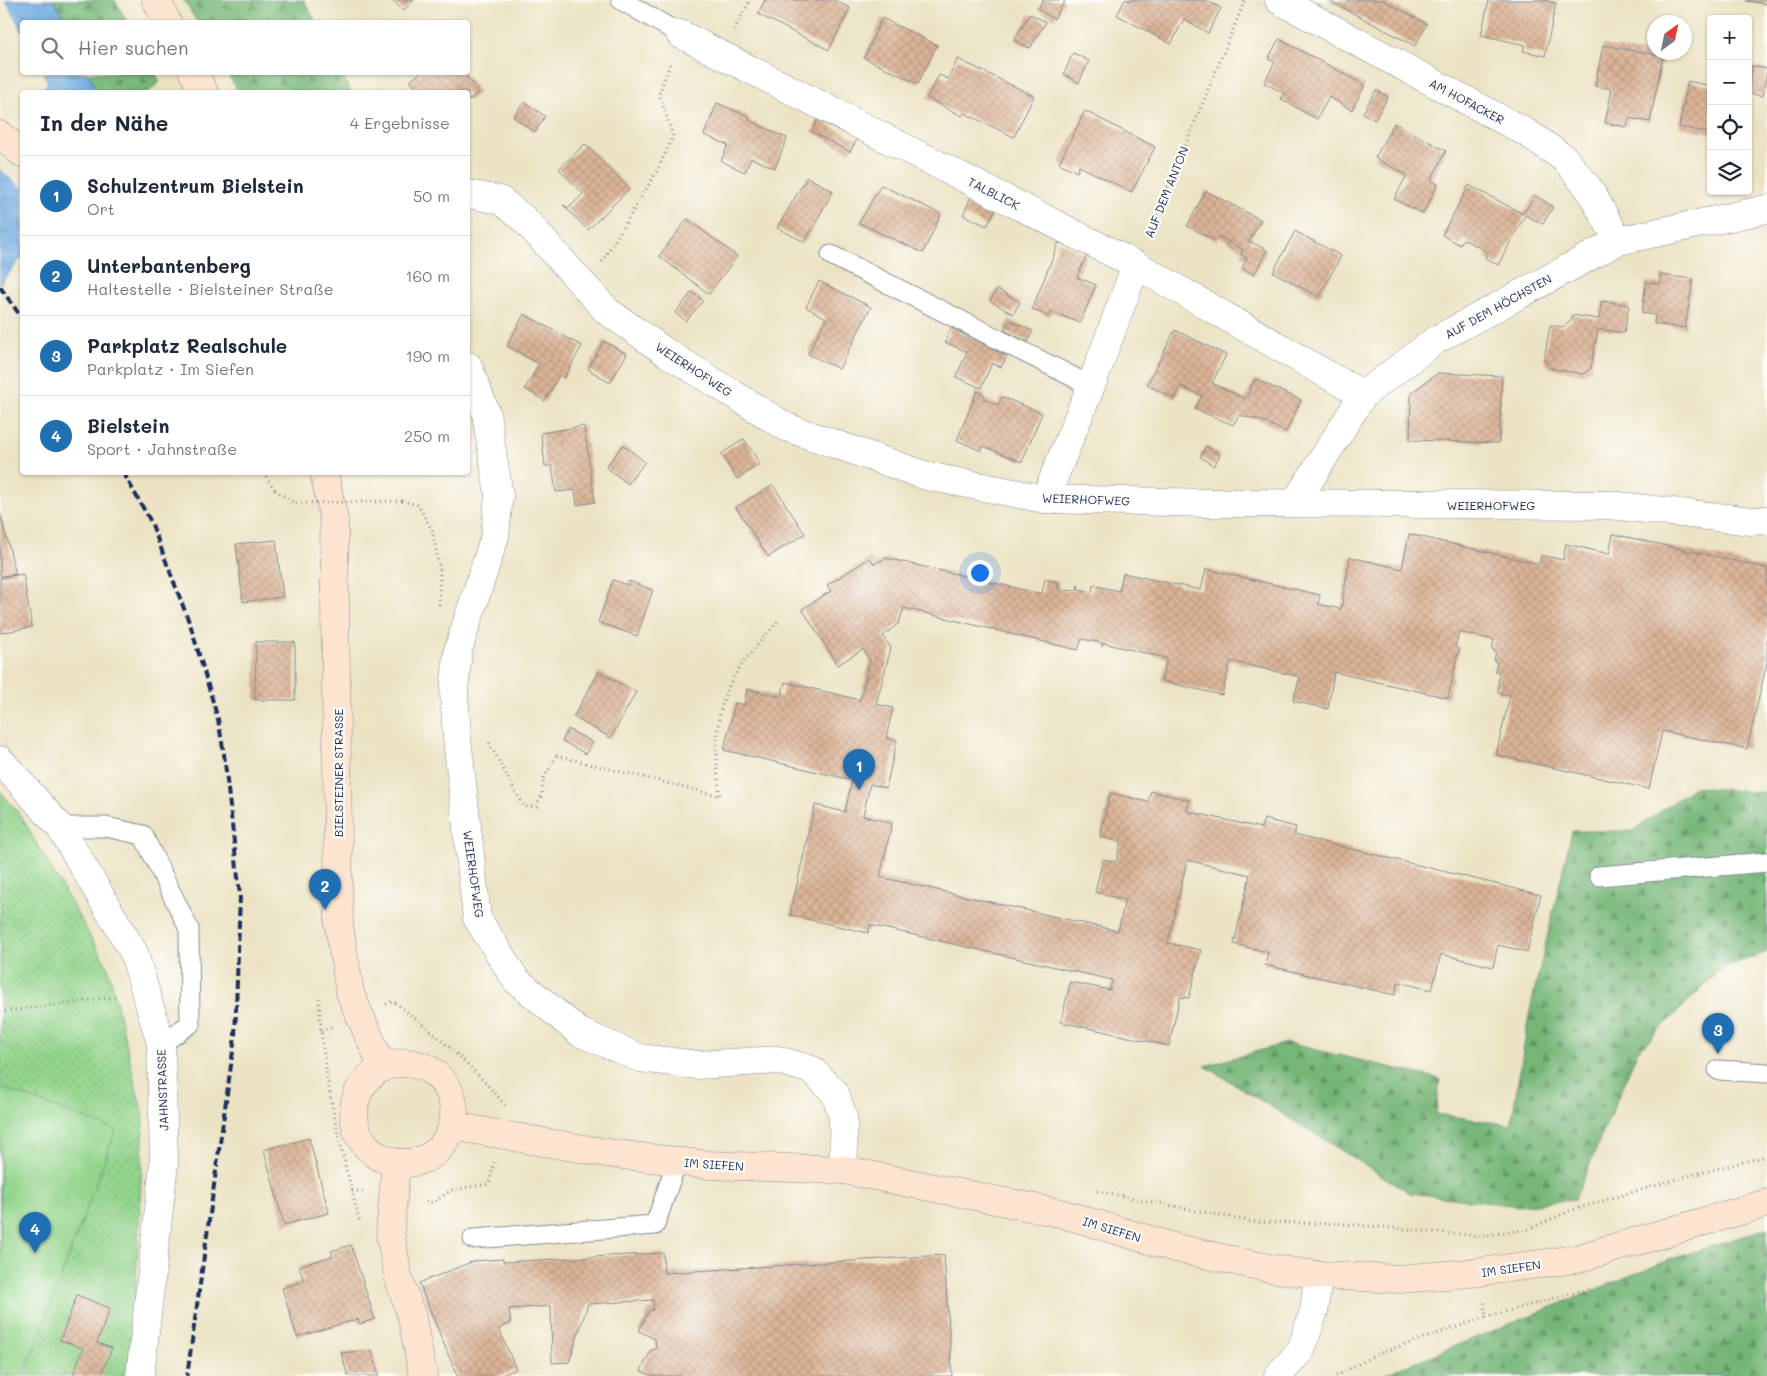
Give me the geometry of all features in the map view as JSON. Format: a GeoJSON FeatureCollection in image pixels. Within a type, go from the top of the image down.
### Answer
{"type":"FeatureCollection","features":[{"type":"Feature","properties":{"kind":"main road"},"geometry":{"type":"LineString","coordinates":[[156,0],[166,20]]}},
{"type":"Feature","properties":{"kind":"main road"},"geometry":{"type":"LineString","coordinates":[[195,75],[203,90]]}},
{"type":"Feature","properties":{"kind":"main road"},"geometry":{"type":"LineString","coordinates":[[0,135],[20,151]]}},
{"type":"Feature","properties":{"kind":"main road","name":"BIELSTEINER STRASSE"},"geometry":{"type":"LineString","coordinates":[[325,475],[334,520],[339,925],[350,993],[382,1066]]}},
{"type":"Feature","properties":{"kind":"main road"},"geometry":{"type":"LineString","coordinates":[[398,1062],[415,1063],[430,1069],[442,1080],[450,1094],[454,1110],[452,1126],[447,1139],[438,1150],[427,1158],[396,1164],[370,1150],[359,1137],[354,1122],[353,1105],[358,1089],[369,1076],[382,1066],[398,1062]]}},
{"type":"Feature","properties":{"kind":"main road","name":"IM SIEFEN"},"geometry":{"type":"LineString","coordinates":[[452,1126],[607,1154],[709,1165],[844,1170],[1060,1213],[1176,1248],[1268,1268],[1318,1275],[1400,1279],[1480,1272],[1576,1258],[1767,1203]]}},
{"type":"Feature","properties":{"kind":"main road"},"geometry":{"type":"LineString","coordinates":[[396,1164],[392,1192],[390,1233],[398,1276],[412,1318],[423,1376]]}},
{"type":"Feature","properties":{"kind":"street","name":"AM HOFACKER"},"geometry":{"type":"LineString","coordinates":[[1279,0],[1529,134],[1565,159],[1590,190],[1618,241]]}},
{"type":"Feature","properties":{"kind":"street","name":"TALBLICK"},"geometry":{"type":"LineString","coordinates":[[680,34],[1136,265],[1363,395]]}},
{"type":"Feature","properties":{"kind":"street","name":"WEIERHOFWEG"},"geometry":{"type":"LineString","coordinates":[[470,194],[500,200],[524,219],[614,316],[667,353],[786,427],[927,476],[1045,498],[1295,503],[1610,505],[1752,521],[1767,520]]}},
{"type":"Feature","properties":{"kind":"street","name":"AUF DEM HÖCHSTEN"},"geometry":{"type":"LineString","coordinates":[[1295,503],[1363,395],[1436,340],[1618,241],[1767,209]]}},
{"type":"Feature","properties":{"kind":"street"},"geometry":{"type":"LineString","coordinates":[[1045,498],[1091,386],[1136,265]]}},
{"type":"Feature","properties":{"kind":"street","name":"WEIERHOFWEG"},"geometry":{"type":"LineString","coordinates":[[470,371],[486,413],[499,495],[495,536],[458,650],[454,692],[457,738],[477,918],[516,980],[579,1032],[640,1058],[697,1065],[778,1060],[812,1070],[835,1093],[838,1101],[843,1117],[844,1170]]}},
{"type":"Feature","properties":{"kind":"street","name":"JAHNSTRASSE"},"geometry":{"type":"LineString","coordinates":[[0,760],[60,827],[134,953],[161,1044],[164,1164],[140,1376]]}},
{"type":"Feature","properties":{"kind":"street"},"geometry":{"type":"LineString","coordinates":[[1278,1376],[1301,1350],[1314,1311],[1318,1275]]}},
{"type":"Feature","properties":{"kind":"lane","name":"TALBLICK"},"geometry":{"type":"LineString","coordinates":[[621,0],[680,34]]}},
{"type":"Feature","properties":{"kind":"lane"},"geometry":{"type":"LineString","coordinates":[[831,255],[1091,386]]}},
{"type":"Feature","properties":{"kind":"lane"},"geometry":{"type":"LineString","coordinates":[[60,827],[106,827],[143,835],[189,929],[190,1024],[161,1044]]}},
{"type":"Feature","properties":{"kind":"lane"},"geometry":{"type":"LineString","coordinates":[[1599,876],[1767,862]]}},
{"type":"Feature","properties":{"kind":"lane"},"geometry":{"type":"LineString","coordinates":[[1718,1070],[1767,1073]]}},
{"type":"Feature","properties":{"kind":"lane"},"geometry":{"type":"LineString","coordinates":[[473,1239],[655,1225],[677,1161]]}},
{"type":"Feature","properties":{"kind":"path","name":"AUF DEM ANTON"},"geometry":{"type":"LineString","coordinates":[[1136,265],[1245,0]]}},
{"type":"Feature","properties":{"kind":"path"},"geometry":{"type":"LineString","coordinates":[[586,288],[657,171],[673,136],[659,94],[680,34]]}},
{"type":"Feature","properties":{"kind":"path"},"geometry":{"type":"LineString","coordinates":[[265,475],[274,490],[294,503],[402,501],[418,505],[432,530],[440,571],[439,632],[458,650]]}},
{"type":"Feature","properties":{"kind":"path"},"geometry":{"type":"LineString","coordinates":[[457,738],[489,742],[524,807],[537,806],[542,794],[543,779],[557,756],[720,796],[716,758],[719,716],[733,678],[779,620]]}},
{"type":"Feature","properties":{"kind":"path"},"geometry":{"type":"LineString","coordinates":[[0,1012],[146,994]]}},
{"type":"Feature","properties":{"kind":"path"},"geometry":{"type":"LineString","coordinates":[[321,1031],[393,1001],[443,1039],[476,1070],[510,1111],[501,1134],[490,1184],[451,1190],[433,1204],[392,1192],[352,1191]]}},
{"type":"Feature","properties":{"kind":"path"},"geometry":{"type":"LineString","coordinates":[[1096,1191],[1254,1222],[1347,1224],[1479,1236],[1528,1229],[1572,1210],[1684,1177],[1767,1156]]}},
{"type":"Feature","properties":{"kind":"path"},"geometry":{"type":"LineString","coordinates":[[1479,1236],[1480,1272],[1486,1318]]}},
{"type":"Feature","properties":{"kind":"path"},"geometry":{"type":"LineString","coordinates":[[1336,1376],[1377,1354],[1486,1318],[1592,1288]]}},
{"type":"Feature","properties":{"kind":"green space"},"geometry":{"type":"Polygon","coordinates":[[[53,0],[115,0],[126,20],[66,20],[53,0]]]}},
{"type":"Feature","properties":{"kind":"green space"},"geometry":{"type":"Polygon","coordinates":[[[184,0],[304,0],[315,20],[196,20],[184,0]]]}},
{"type":"Feature","properties":{"kind":"green space"},"geometry":{"type":"Polygon","coordinates":[[[89,75],[156,75],[160,82],[150,90],[96,90],[89,75]]]}},
{"type":"Feature","properties":{"kind":"green space"},"geometry":{"type":"Polygon","coordinates":[[[228,75],[342,75],[350,90],[238,90],[228,75]]]}},
{"type":"Feature","properties":{"kind":"green space"},"geometry":{"type":"Polygon","coordinates":[[[1694,787],[1767,793],[1767,952],[1722,968],[1637,1052],[1575,1199],[1519,1206],[1410,1193],[1205,1066],[1287,1043],[1440,1079],[1436,1114],[1511,1125],[1529,1015],[1572,831],[1633,831],[1694,787]]]}},
{"type":"Feature","properties":{"kind":"green space"},"geometry":{"type":"Polygon","coordinates":[[[0,791],[21,816],[108,967],[144,1121],[131,1376],[0,1376],[0,791]]]}},
{"type":"Feature","properties":{"kind":"green space"},"geometry":{"type":"Polygon","coordinates":[[[0,1087],[116,1130],[24,1376],[0,1376],[0,1087]]]}},
{"type":"Feature","properties":{"kind":"green space"},"geometry":{"type":"Polygon","coordinates":[[[1767,1228],[1767,1376],[1380,1376],[1672,1259],[1767,1228]]]}},
{"type":"Feature","properties":{"kind":"water"},"geometry":{"type":"Polygon","coordinates":[[[6,0],[53,0],[66,20],[20,20],[20,27],[6,0]]]}},
{"type":"Feature","properties":{"kind":"water"},"geometry":{"type":"Polygon","coordinates":[[[44,75],[89,75],[96,90],[43,90],[48,82],[44,75]]]}},
{"type":"Feature","properties":{"kind":"water"},"geometry":{"type":"Polygon","coordinates":[[[20,134],[20,259],[0,284],[0,160],[20,134]]]}},
{"type":"Feature","properties":{"kind":"pier"},"geometry":{"type":"Polygon","coordinates":[[[20,130],[20,186],[0,169],[0,156],[20,130]]]}},
{"type":"Feature","properties":{"kind":"building"},"geometry":{"type":"Polygon","coordinates":[[[392,0],[414,0],[403,11],[392,0]]]}},
{"type":"Feature","properties":{"kind":"building"},"geometry":{"type":"Polygon","coordinates":[[[765,0],[834,0],[850,8],[829,50],[758,14],[765,0]]]}},
{"type":"Feature","properties":{"kind":"building"},"geometry":{"type":"Polygon","coordinates":[[[1043,0],[1065,1],[1054,19],[1038,9],[1043,0]]]}},
{"type":"Feature","properties":{"kind":"building"},"geometry":{"type":"Polygon","coordinates":[[[1125,0],[1206,0],[1221,8],[1208,33],[1184,19],[1171,44],[1117,15],[1125,0]]]}},
{"type":"Feature","properties":{"kind":"building"},"geometry":{"type":"Polygon","coordinates":[[[1328,0],[1383,0],[1427,24],[1415,46],[1328,0]]]}},
{"type":"Feature","properties":{"kind":"building"},"geometry":{"type":"Polygon","coordinates":[[[1489,0],[1543,0],[1556,3],[1545,56],[1523,51],[1525,45],[1481,35],[1489,0]]]}},
{"type":"Feature","properties":{"kind":"building"},"geometry":{"type":"Polygon","coordinates":[[[1767,0],[1767,4],[1746,1],[1767,0]]]}},
{"type":"Feature","properties":{"kind":"building"},"geometry":{"type":"Polygon","coordinates":[[[1030,14],[1046,22],[1030,48],[1014,40],[1030,14]]]}},
{"type":"Feature","properties":{"kind":"building"},"geometry":{"type":"Polygon","coordinates":[[[882,18],[937,45],[918,84],[864,58],[882,18]]]}},
{"type":"Feature","properties":{"kind":"building"},"geometry":{"type":"Polygon","coordinates":[[[1279,39],[1365,85],[1352,110],[1329,97],[1317,119],[1281,99],[1284,93],[1264,83],[1275,62],[1268,59],[1279,39]]]}},
{"type":"Feature","properties":{"kind":"building"},"geometry":{"type":"Polygon","coordinates":[[[1603,45],[1647,53],[1647,60],[1662,60],[1650,122],[1629,118],[1627,127],[1605,123],[1612,89],[1595,86],[1603,45]]]}},
{"type":"Feature","properties":{"kind":"building"},"geometry":{"type":"Polygon","coordinates":[[[1073,53],[1089,61],[1079,83],[1064,74],[1073,53]]]}},
{"type":"Feature","properties":{"kind":"building"},"geometry":{"type":"Polygon","coordinates":[[[958,59],[1034,96],[1014,137],[964,113],[962,116],[927,98],[939,75],[948,79],[958,59]]]}},
{"type":"Feature","properties":{"kind":"building"},"geometry":{"type":"Polygon","coordinates":[[[1752,66],[1767,69],[1763,96],[1752,94],[1752,66]]]}},
{"type":"Feature","properties":{"kind":"building"},"geometry":{"type":"Polygon","coordinates":[[[417,75],[465,75],[479,92],[470,99],[470,90],[417,90],[410,81],[417,75]]]}},
{"type":"Feature","properties":{"kind":"building"},"geometry":{"type":"Polygon","coordinates":[[[1688,81],[1707,85],[1707,132],[1679,127],[1688,81]]]}},
{"type":"Feature","properties":{"kind":"building"},"geometry":{"type":"Polygon","coordinates":[[[1376,90],[1388,97],[1375,120],[1363,113],[1376,90]]]}},
{"type":"Feature","properties":{"kind":"building"},"geometry":{"type":"Polygon","coordinates":[[[524,102],[545,116],[535,132],[513,117],[524,102]]]}},
{"type":"Feature","properties":{"kind":"building"},"geometry":{"type":"Polygon","coordinates":[[[717,103],[748,116],[750,121],[787,138],[775,168],[751,158],[745,172],[721,161],[728,145],[704,135],[717,103]]]}},
{"type":"Feature","properties":{"kind":"building"},"geometry":{"type":"Polygon","coordinates":[[[1085,111],[1155,147],[1132,192],[1079,166],[1077,172],[1059,163],[1085,111]]]}},
{"type":"Feature","properties":{"kind":"building"},"geometry":{"type":"Polygon","coordinates":[[[817,120],[857,139],[850,152],[812,132],[817,120]]]}},
{"type":"Feature","properties":{"kind":"building"},"geometry":{"type":"Polygon","coordinates":[[[1394,123],[1446,151],[1431,180],[1438,184],[1423,214],[1394,199],[1407,175],[1375,158],[1394,123]]]}},
{"type":"Feature","properties":{"kind":"building"},"geometry":{"type":"Polygon","coordinates":[[[585,144],[629,189],[588,230],[563,205],[569,208],[583,194],[559,169],[585,144]]]}},
{"type":"Feature","properties":{"kind":"building"},"geometry":{"type":"Polygon","coordinates":[[[807,177],[833,191],[805,242],[777,228],[807,177]]]}},
{"type":"Feature","properties":{"kind":"building"},"geometry":{"type":"Polygon","coordinates":[[[881,185],[941,214],[923,253],[859,223],[881,185]]]}},
{"type":"Feature","properties":{"kind":"building"},"geometry":{"type":"Polygon","coordinates":[[[1469,185],[1523,214],[1535,195],[1553,207],[1543,224],[1525,215],[1498,265],[1485,258],[1488,252],[1463,239],[1460,245],[1442,235],[1469,185]]]}},
{"type":"Feature","properties":{"kind":"building"},"geometry":{"type":"Polygon","coordinates":[[[1206,191],[1261,220],[1249,241],[1267,250],[1254,275],[1242,268],[1247,258],[1241,255],[1243,250],[1219,236],[1216,241],[1187,226],[1206,191]]]}},
{"type":"Feature","properties":{"kind":"building"},"geometry":{"type":"Polygon","coordinates":[[[971,197],[996,209],[987,226],[963,215],[971,197]]]}},
{"type":"Feature","properties":{"kind":"building"},"geometry":{"type":"Polygon","coordinates":[[[687,219],[737,256],[709,294],[659,256],[687,219]]]}},
{"type":"Feature","properties":{"kind":"building"},"geometry":{"type":"Polygon","coordinates":[[[1295,231],[1341,256],[1319,297],[1273,272],[1295,231]]]}},
{"type":"Feature","properties":{"kind":"building"},"geometry":{"type":"Polygon","coordinates":[[[1059,242],[1087,255],[1077,277],[1096,285],[1080,323],[1052,312],[1050,317],[1032,309],[1059,242]]]}},
{"type":"Feature","properties":{"kind":"building"},"geometry":{"type":"Polygon","coordinates":[[[1661,275],[1693,279],[1685,328],[1654,324],[1655,315],[1642,313],[1646,282],[1660,284],[1661,275]]]}},
{"type":"Feature","properties":{"kind":"building"},"geometry":{"type":"Polygon","coordinates":[[[819,281],[871,307],[839,369],[808,354],[826,318],[806,307],[819,281]]]}},
{"type":"Feature","properties":{"kind":"building"},"geometry":{"type":"Polygon","coordinates":[[[997,289],[1020,302],[1013,314],[990,301],[997,289]]]}},
{"type":"Feature","properties":{"kind":"building"},"geometry":{"type":"Polygon","coordinates":[[[692,292],[703,301],[686,321],[675,313],[692,292]]]}},
{"type":"Feature","properties":{"kind":"building"},"geometry":{"type":"Polygon","coordinates":[[[1602,301],[1629,305],[1624,333],[1598,329],[1591,368],[1583,374],[1550,368],[1544,360],[1550,325],[1563,327],[1572,320],[1572,315],[1599,319],[1602,301]]]}},
{"type":"Feature","properties":{"kind":"building"},"geometry":{"type":"Polygon","coordinates":[[[524,314],[582,346],[564,378],[559,375],[545,401],[525,389],[539,364],[507,346],[524,314]]]}},
{"type":"Feature","properties":{"kind":"building"},"geometry":{"type":"Polygon","coordinates":[[[1009,320],[1033,331],[1028,342],[1004,330],[1009,320]]]}},
{"type":"Feature","properties":{"kind":"building"},"geometry":{"type":"Polygon","coordinates":[[[951,328],[1007,356],[1001,367],[992,363],[981,388],[956,377],[967,352],[945,342],[951,328]]]}},
{"type":"Feature","properties":{"kind":"building"},"geometry":{"type":"Polygon","coordinates":[[[1175,330],[1226,355],[1212,383],[1245,399],[1255,379],[1301,400],[1286,432],[1260,420],[1239,415],[1233,425],[1195,409],[1202,396],[1181,386],[1175,399],[1147,385],[1175,330]]]}},
{"type":"Feature","properties":{"kind":"building"},"geometry":{"type":"Polygon","coordinates":[[[604,341],[627,354],[610,383],[588,369],[604,341]]]}},
{"type":"Feature","properties":{"kind":"building"},"geometry":{"type":"Polygon","coordinates":[[[1438,373],[1502,376],[1499,443],[1410,440],[1411,393],[1438,373]]]}},
{"type":"Feature","properties":{"kind":"building"},"geometry":{"type":"Polygon","coordinates":[[[977,391],[985,395],[984,399],[998,405],[1002,397],[1042,413],[1022,462],[983,446],[981,451],[957,440],[977,391]]]}},
{"type":"Feature","properties":{"kind":"building"},"geometry":{"type":"Polygon","coordinates":[[[584,426],[595,502],[577,505],[575,490],[556,492],[552,466],[545,466],[541,433],[584,426]]]}},
{"type":"Feature","properties":{"kind":"building"},"geometry":{"type":"Polygon","coordinates":[[[744,439],[760,464],[737,479],[721,454],[744,439]]]}},
{"type":"Feature","properties":{"kind":"building"},"geometry":{"type":"Polygon","coordinates":[[[623,445],[645,462],[628,484],[606,467],[623,445]]]}},
{"type":"Feature","properties":{"kind":"building"},"geometry":{"type":"Polygon","coordinates":[[[1206,446],[1220,455],[1214,466],[1200,457],[1206,446]]]}},
{"type":"Feature","properties":{"kind":"building"},"geometry":{"type":"Polygon","coordinates":[[[773,485],[805,534],[768,557],[736,507],[773,485]]]}},
{"type":"Feature","properties":{"kind":"building"},"geometry":{"type":"Polygon","coordinates":[[[0,513],[16,574],[0,576],[0,513]]]}},
{"type":"Feature","properties":{"kind":"building"},"geometry":{"type":"Polygon","coordinates":[[[1409,534],[1539,564],[1541,555],[1563,560],[1566,544],[1609,554],[1613,534],[1767,568],[1767,662],[1747,749],[1662,731],[1649,789],[1496,755],[1510,695],[1498,692],[1499,672],[1495,671],[1497,662],[1494,661],[1496,651],[1492,650],[1494,640],[1459,632],[1455,647],[1459,649],[1448,698],[1334,672],[1328,709],[1293,701],[1300,677],[1230,661],[1222,695],[1161,681],[1166,658],[1103,643],[1102,647],[1102,643],[1082,639],[1078,650],[904,608],[899,623],[883,636],[891,648],[876,704],[893,708],[886,738],[897,740],[886,788],[870,784],[863,816],[892,823],[880,877],[1118,931],[1125,900],[1095,892],[1103,859],[1116,862],[1121,842],[1100,837],[1110,793],[1148,802],[1151,791],[1189,800],[1187,811],[1261,828],[1264,819],[1296,827],[1294,835],[1541,895],[1527,952],[1498,945],[1493,967],[1441,954],[1432,990],[1398,982],[1395,995],[1265,965],[1268,952],[1234,944],[1250,875],[1187,860],[1168,943],[1201,950],[1189,998],[1180,997],[1169,1046],[1061,1022],[1070,982],[1110,990],[1112,980],[870,925],[868,933],[790,915],[815,805],[845,812],[852,780],[724,750],[735,703],[744,705],[747,689],[781,697],[785,682],[860,700],[870,660],[863,649],[838,665],[802,609],[831,591],[827,585],[870,558],[874,564],[886,558],[1042,594],[1045,579],[1058,582],[1059,591],[1077,590],[1078,585],[1079,589],[1092,592],[1093,585],[1119,591],[1123,573],[1201,590],[1206,569],[1320,595],[1318,604],[1341,609],[1350,557],[1402,569],[1409,534]]]}},
{"type":"Feature","properties":{"kind":"building"},"geometry":{"type":"Polygon","coordinates":[[[276,540],[283,597],[243,602],[236,544],[276,540]]]}},
{"type":"Feature","properties":{"kind":"building"},"geometry":{"type":"Polygon","coordinates":[[[23,574],[32,627],[0,633],[0,578],[23,574]]]}},
{"type":"Feature","properties":{"kind":"building"},"geometry":{"type":"Polygon","coordinates":[[[613,580],[628,585],[629,581],[653,590],[637,636],[598,622],[613,580]]]}},
{"type":"Feature","properties":{"kind":"building"},"geometry":{"type":"Polygon","coordinates":[[[256,642],[295,642],[295,700],[255,700],[256,642]]]}},
{"type":"Feature","properties":{"kind":"building"},"geometry":{"type":"Polygon","coordinates":[[[599,672],[636,692],[611,738],[573,717],[599,672]]]}},
{"type":"Feature","properties":{"kind":"building"},"geometry":{"type":"Polygon","coordinates":[[[568,729],[592,742],[586,754],[562,741],[568,729]]]}},
{"type":"Feature","properties":{"kind":"building"},"geometry":{"type":"Polygon","coordinates":[[[309,1138],[329,1213],[284,1225],[264,1150],[309,1138]]]}},
{"type":"Feature","properties":{"kind":"building"},"geometry":{"type":"Polygon","coordinates":[[[351,1245],[375,1319],[360,1324],[358,1319],[297,1337],[282,1288],[304,1281],[299,1266],[333,1256],[331,1251],[351,1245]]]}},
{"type":"Feature","properties":{"kind":"building"},"geometry":{"type":"Polygon","coordinates":[[[663,1253],[664,1273],[944,1255],[952,1376],[652,1376],[641,1371],[651,1350],[656,1349],[655,1339],[639,1331],[649,1310],[653,1310],[653,1300],[588,1304],[569,1362],[552,1363],[551,1306],[509,1309],[511,1323],[499,1329],[516,1369],[499,1376],[457,1376],[419,1283],[474,1261],[503,1259],[503,1262],[663,1253]]]}},
{"type":"Feature","properties":{"kind":"building"},"geometry":{"type":"Polygon","coordinates":[[[77,1295],[110,1308],[97,1343],[112,1348],[101,1376],[73,1376],[83,1348],[60,1340],[77,1295]]]}},
{"type":"Feature","properties":{"kind":"building"},"geometry":{"type":"Polygon","coordinates":[[[372,1350],[379,1376],[348,1376],[341,1353],[372,1350]]]}},
{"type":"Feature","properties":{"kind":"railway"},"geometry":{"type":"LineString","coordinates":[[0,287],[20,315]]}},
{"type":"Feature","properties":{"kind":"railway"},"geometry":{"type":"LineString","coordinates":[[125,475],[151,522],[191,627],[218,719],[224,754],[240,895],[235,1037],[187,1376]]}},
{"type":"Feature","properties":{"kind":"place","name":"Schulzentrum Bielstein"},"geometry":{"type":"Point","coordinates":[859,790]}},
{"type":"Feature","properties":{"kind":"place","name":"Unterbantenberg"},"geometry":{"type":"Point","coordinates":[325,910]}},
{"type":"Feature","properties":{"kind":"place","name":"Parkplatz Realschule"},"geometry":{"type":"Point","coordinates":[1718,1054]}},
{"type":"Feature","properties":{"kind":"place","name":"Bielstein"},"geometry":{"type":"Point","coordinates":[35,1253]}}]}
